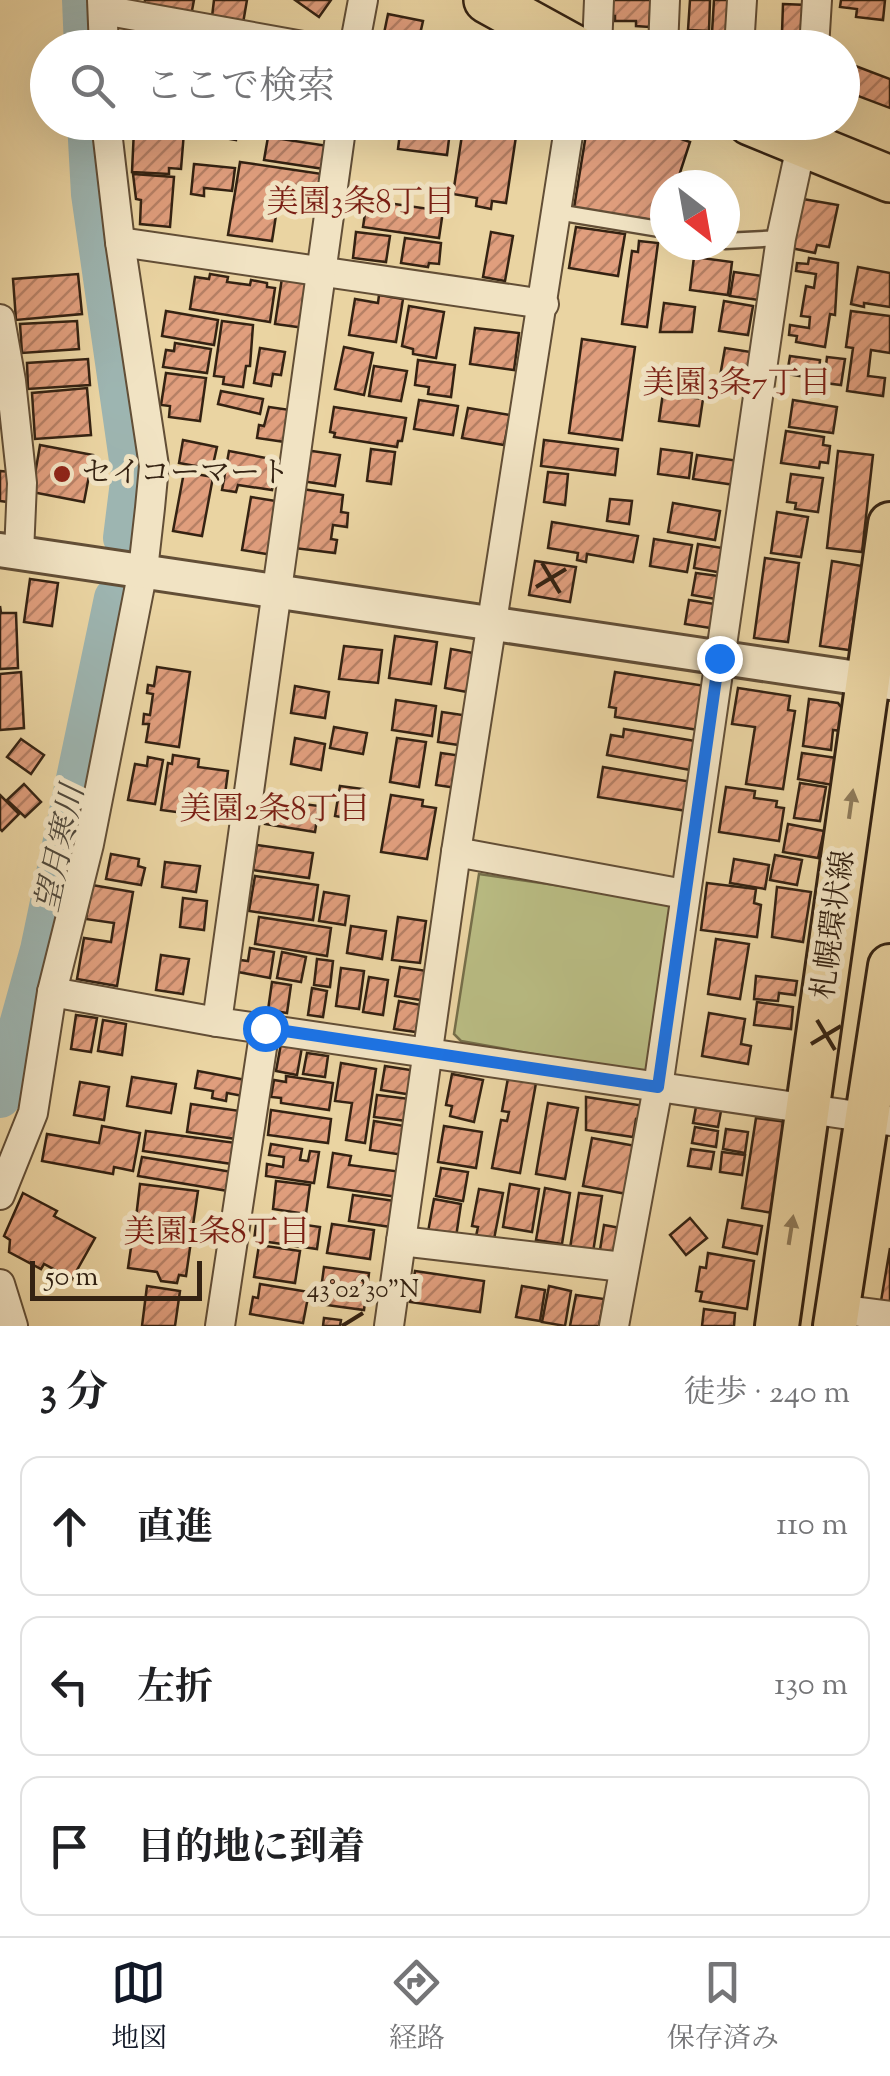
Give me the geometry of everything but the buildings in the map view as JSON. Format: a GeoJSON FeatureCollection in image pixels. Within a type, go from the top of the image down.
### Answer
{"type":"FeatureCollection","features":[{"type":"Feature","properties":{"kind":"highway"},"geometry":{"type":"LineString","coordinates":[[508,7],[545,30]]}},
{"type":"Feature","properties":{"kind":"highway"},"geometry":{"type":"LineString","coordinates":[[817,140],[890,179]]}},
{"type":"Feature","properties":{"kind":"main road","name":"札幌環状線"},"geometry":{"type":"LineString","coordinates":[[776,1326],[879,681],[890,524]]}},
{"type":"Feature","properties":{"kind":"main road","name":"札幌環状線"},"geometry":{"type":"LineString","coordinates":[[836,1317],[880,1119],[890,966]]}},
{"type":"Feature","properties":{"kind":"street"},"geometry":{"type":"LineString","coordinates":[[357,30],[363,0]]}},
{"type":"Feature","properties":{"kind":"street"},"geometry":{"type":"LineString","coordinates":[[598,30],[599,0]]}},
{"type":"Feature","properties":{"kind":"street"},"geometry":{"type":"LineString","coordinates":[[664,30],[665,0]]}},
{"type":"Feature","properties":{"kind":"street"},"geometry":{"type":"LineString","coordinates":[[740,30],[742,0]]}},
{"type":"Feature","properties":{"kind":"street"},"geometry":{"type":"LineString","coordinates":[[815,30],[817,0]]}},
{"type":"Feature","properties":{"kind":"street"},"geometry":{"type":"LineString","coordinates":[[104,30],[103,5],[226,30]]}},
{"type":"Feature","properties":{"kind":"street"},"geometry":{"type":"LineString","coordinates":[[0,1195],[33,1112],[52,992],[90,844],[143,570],[154,466],[108,140]]}},
{"type":"Feature","properties":{"kind":"street"},"geometry":{"type":"LineString","coordinates":[[217,1022],[339,140]]}},
{"type":"Feature","properties":{"kind":"street"},"geometry":{"type":"LineString","coordinates":[[389,1326],[456,852],[568,140]]}},
{"type":"Feature","properties":{"kind":"street"},"geometry":{"type":"LineString","coordinates":[[614,1326],[658,1087],[781,238],[802,140]]}},
{"type":"Feature","properties":{"kind":"street"},"geometry":{"type":"LineString","coordinates":[[120,242],[319,268],[544,304]]}},
{"type":"Feature","properties":{"kind":"street"},"geometry":{"type":"LineString","coordinates":[[0,319],[22,483],[10,552],[879,681]]}},
{"type":"Feature","properties":{"kind":"street"},"geometry":{"type":"LineString","coordinates":[[456,852],[684,894]]}},
{"type":"Feature","properties":{"kind":"street"},"geometry":{"type":"LineString","coordinates":[[52,992],[217,1022],[880,1119]]}},
{"type":"Feature","properties":{"kind":"street"},"geometry":{"type":"LineString","coordinates":[[220,1326],[265,1028]]}},
{"type":"Feature","properties":{"kind":"street"},"geometry":{"type":"LineString","coordinates":[[401,1241],[622,1268]]}},
{"type":"Feature","properties":{"kind":"street"},"geometry":{"type":"LineString","coordinates":[[0,1284],[13,1326]]}},
{"type":"Feature","properties":{"kind":"street"},"geometry":{"type":"LineString","coordinates":[[836,1317],[890,1316]]}},
{"type":"Feature","properties":{"kind":"lane"},"geometry":{"type":"LineString","coordinates":[[558,212],[650,227]]}},
{"type":"Feature","properties":{"kind":"lane"},"geometry":{"type":"LineString","coordinates":[[740,239],[781,238]]}},
{"type":"Feature","properties":{"kind":"green space"},"geometry":{"type":"Polygon","coordinates":[[[479,874],[673,902],[653,1070],[645,1074],[461,1041],[454,1034],[479,874]]]}},
{"type":"Feature","properties":{"kind":"waterway","name":"望月寒川"},"geometry":{"type":"LineString","coordinates":[[83,0],[84,30]]}},
{"type":"Feature","properties":{"kind":"waterway","name":"望月寒川"},"geometry":{"type":"LineString","coordinates":[[89,140],[92,194],[132,474],[124,538]]}},
{"type":"Feature","properties":{"kind":"waterway","name":"望月寒川"},"geometry":{"type":"LineString","coordinates":[[0,1097],[41,950],[115,598]]}},
{"type":"Feature","properties":{"kind":"place","name":"セイコーマート"},"geometry":{"type":"Point","coordinates":[62,474]}},
{"type":"Feature","properties":{"kind":"district","name":"美園3条8丁目"},"geometry":{"type":"Point","coordinates":[361,204]}},
{"type":"Feature","properties":{"kind":"district","name":"美園3条7丁目"},"geometry":{"type":"Point","coordinates":[737,385]}},
{"type":"Feature","properties":{"kind":"district","name":"美園2条8丁目"},"geometry":{"type":"Point","coordinates":[275,811]}},
{"type":"Feature","properties":{"kind":"district","name":"美園1条8丁目"},"geometry":{"type":"Point","coordinates":[217,1234]}},
{"type":"Feature","properties":{"kind":"route"},"geometry":{"type":"LineString","coordinates":[[265,1028],[658,1087],[719,658]]}}]}
